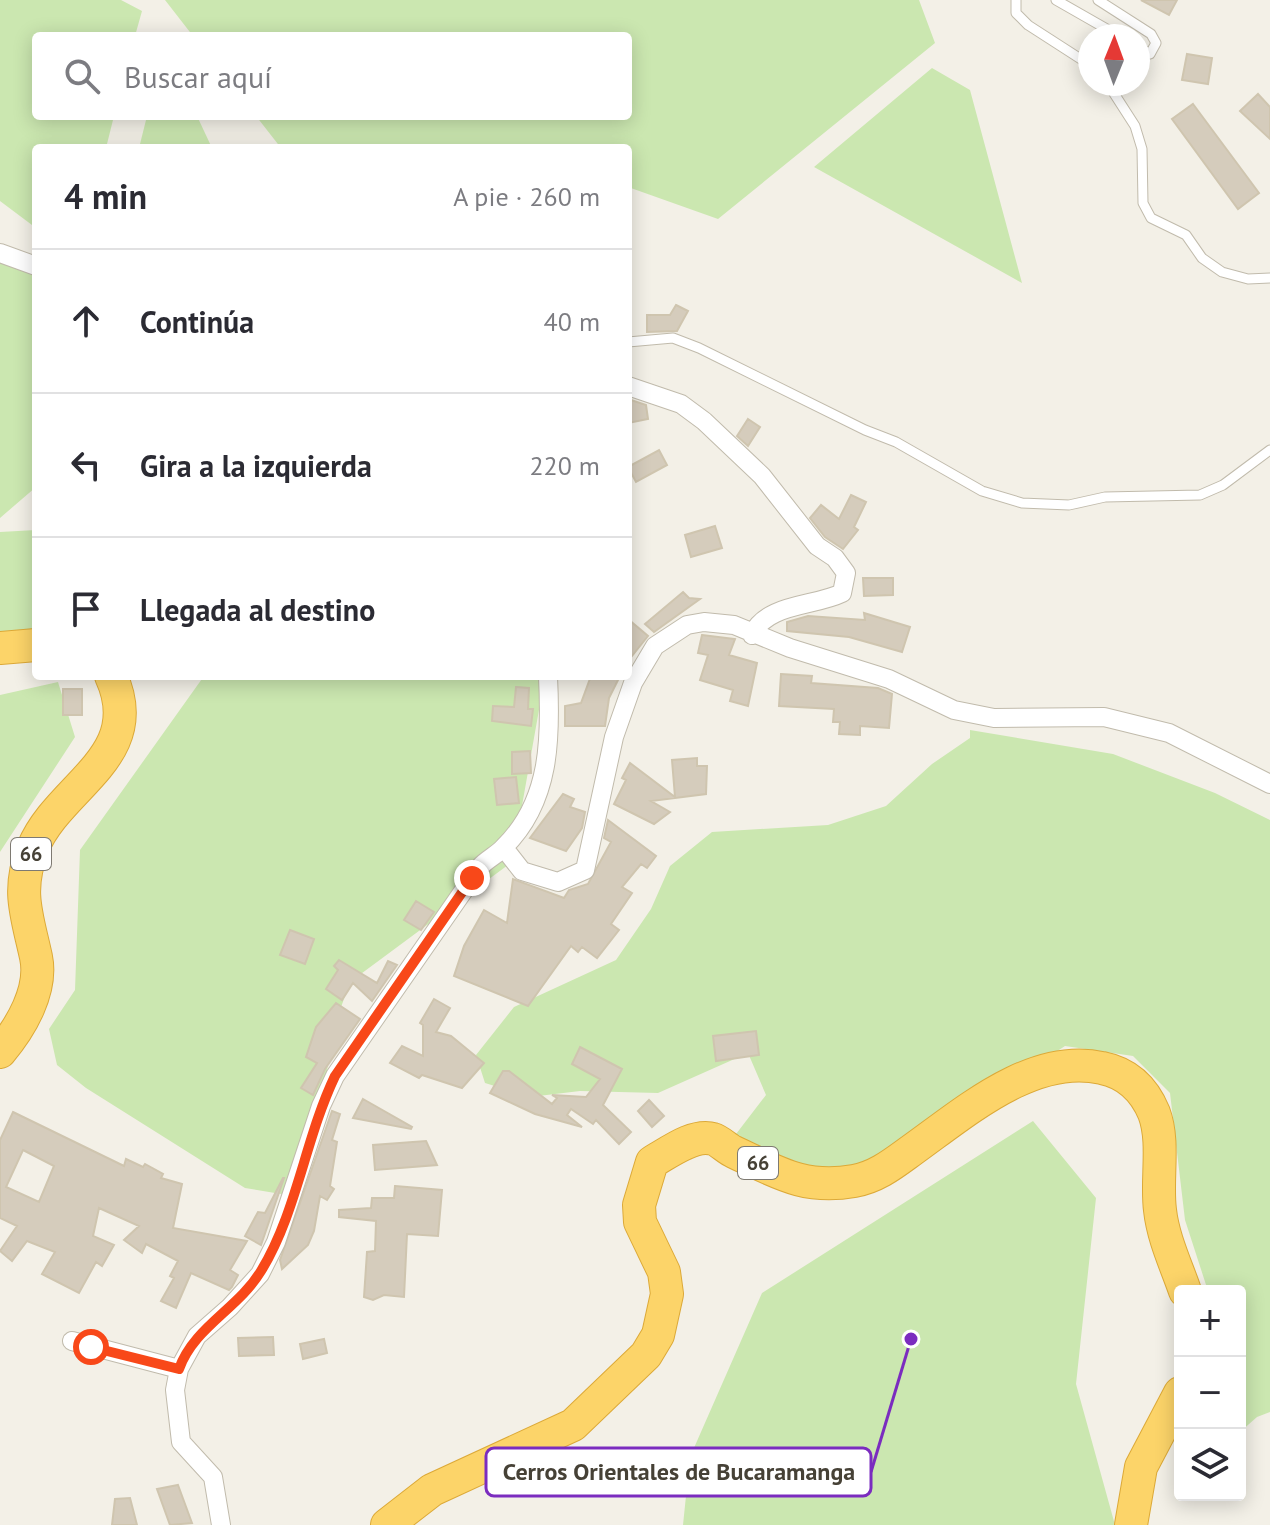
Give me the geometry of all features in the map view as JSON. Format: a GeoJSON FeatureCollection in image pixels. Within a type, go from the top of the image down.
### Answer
{"type":"FeatureCollection","features":[{"type":"Feature","properties":{"kind":"highway"},"geometry":{"type":"LineString","coordinates":[[0,648],[32,645]]}},
{"type":"Feature","properties":{"kind":"highway","name":"66"},"geometry":{"type":"LineString","coordinates":[[0,1052],[24,1017],[36,975],[36,958],[23,909],[27,869],[43,828],[57,808],[102,763],[118,736],[119,704],[112,680]]}},
{"type":"Feature","properties":{"kind":"highway","name":"66"},"geometry":{"type":"LineString","coordinates":[[387,1525],[432,1490],[573,1425],[646,1355],[658,1335],[667,1294],[664,1272],[640,1222],[639,1205],[652,1162],[697,1139],[713,1139],[784,1178],[818,1184],[852,1182],[870,1178],[894,1164],[985,1100],[1039,1072],[1090,1065],[1118,1071],[1133,1081],[1154,1114],[1158,1137],[1160,1214],[1183,1285]]}},
{"type":"Feature","properties":{"kind":"highway"},"geometry":{"type":"LineString","coordinates":[[1131,1525],[1141,1467],[1174,1404]]}},
{"type":"Feature","properties":{"kind":"street"},"geometry":{"type":"LineString","coordinates":[[0,253],[32,265]]}},
{"type":"Feature","properties":{"kind":"street"},"geometry":{"type":"LineString","coordinates":[[632,387],[681,404],[704,421],[762,476],[817,546],[835,558],[846,573],[842,593],[823,602],[768,617],[757,624],[752,635]]}},
{"type":"Feature","properties":{"kind":"street"},"geometry":{"type":"LineString","coordinates":[[504,848],[522,871],[558,882],[585,870],[614,737],[633,683],[655,646],[687,625],[704,622],[734,625],[752,635],[889,679],[954,710],[994,718],[1104,717],[1169,733],[1270,784]]}},
{"type":"Feature","properties":{"kind":"street"},"geometry":{"type":"LineString","coordinates":[[221,1525],[213,1477],[181,1442],[175,1390],[179,1369],[197,1336],[230,1307],[260,1274],[276,1242],[321,1106],[335,1076],[480,867],[504,848],[531,810],[543,784],[549,748],[548,680]]}},
{"type":"Feature","properties":{"kind":"street"},"geometry":{"type":"LineString","coordinates":[[72,1341],[179,1369]]}},
{"type":"Feature","properties":{"kind":"lane"},"geometry":{"type":"LineString","coordinates":[[1016,0],[1016,13],[1028,25],[1078,57]]}},
{"type":"Feature","properties":{"kind":"lane"},"geometry":{"type":"LineString","coordinates":[[1056,0],[1098,24]]}},
{"type":"Feature","properties":{"kind":"lane"},"geometry":{"type":"LineString","coordinates":[[1098,0],[1135,24]]}},
{"type":"Feature","properties":{"kind":"lane"},"geometry":{"type":"LineString","coordinates":[[1150,33],[1156,43],[1150,54]]}},
{"type":"Feature","properties":{"kind":"lane"},"geometry":{"type":"LineString","coordinates":[[1115,96],[1139,138],[1143,203],[1151,218],[1186,235],[1202,258],[1222,272],[1248,279],[1270,278]]}},
{"type":"Feature","properties":{"kind":"lane"},"geometry":{"type":"LineString","coordinates":[[632,342],[673,338],[699,348],[865,430],[896,442],[982,491],[1022,503],[1069,505],[1105,497],[1200,495],[1223,485],[1270,450]]}},
{"type":"Feature","properties":{"kind":"green space"},"geometry":{"type":"Polygon","coordinates":[[[0,0],[121,0],[142,11],[136,32],[32,32],[32,120],[113,120],[107,144],[32,144],[32,225],[0,201],[0,0]]]}},
{"type":"Feature","properties":{"kind":"green space"},"geometry":{"type":"Polygon","coordinates":[[[165,0],[919,0],[935,43],[718,219],[632,188],[632,144],[278,144],[259,120],[632,120],[632,32],[190,32],[165,0]]]}},
{"type":"Feature","properties":{"kind":"green space"},"geometry":{"type":"Polygon","coordinates":[[[932,68],[970,90],[1022,283],[814,167],[932,68]]]}},
{"type":"Feature","properties":{"kind":"green space"},"geometry":{"type":"Polygon","coordinates":[[[146,120],[199,120],[210,144],[140,144],[146,120]]]}},
{"type":"Feature","properties":{"kind":"green space"},"geometry":{"type":"Polygon","coordinates":[[[0,250],[32,264],[32,490],[0,518],[0,250]]]}},
{"type":"Feature","properties":{"kind":"green space"},"geometry":{"type":"Polygon","coordinates":[[[32,530],[32,647],[0,655],[0,532],[32,530]]]}},
{"type":"Feature","properties":{"kind":"green space"},"geometry":{"type":"Polygon","coordinates":[[[201,680],[544,680],[512,862],[350,982],[335,1024],[323,1094],[293,1196],[245,1188],[86,1088],[57,1065],[49,1029],[75,990],[80,850],[201,680]]]}},
{"type":"Feature","properties":{"kind":"green space"},"geometry":{"type":"Polygon","coordinates":[[[58,682],[75,737],[0,852],[0,695],[58,682]]]}},
{"type":"Feature","properties":{"kind":"green space"},"geometry":{"type":"Polygon","coordinates":[[[970,730],[1113,754],[1215,793],[1270,820],[1270,1412],[1257,1417],[1246,1427],[1246,1285],[1206,1285],[1185,1220],[1170,1093],[1133,1056],[1065,1046],[872,1174],[809,1178],[733,1138],[766,1095],[748,1053],[658,1093],[580,1091],[530,1097],[485,1083],[476,1055],[514,1007],[616,960],[651,909],[670,866],[712,832],[828,825],[886,806],[932,764],[970,738],[970,730]]]}},
{"type":"Feature","properties":{"kind":"green space"},"geometry":{"type":"Polygon","coordinates":[[[1033,1121],[1096,1198],[1076,1384],[1115,1525],[683,1525],[690,1457],[762,1293],[1033,1121]]]}},
{"type":"Feature","properties":{"kind":"building"},"geometry":{"type":"Polygon","coordinates":[[[1141,0],[1177,0],[1169,15],[1141,0]]]}},
{"type":"Feature","properties":{"kind":"building"},"geometry":{"type":"Polygon","coordinates":[[[1187,54],[1212,58],[1208,84],[1182,80],[1187,54]]]}},
{"type":"Feature","properties":{"kind":"building"},"geometry":{"type":"Polygon","coordinates":[[[1258,94],[1270,107],[1270,139],[1240,111],[1258,94]]]}},
{"type":"Feature","properties":{"kind":"building"},"geometry":{"type":"Polygon","coordinates":[[[1193,104],[1259,193],[1238,209],[1172,119],[1193,104]]]}},
{"type":"Feature","properties":{"kind":"building"},"geometry":{"type":"Polygon","coordinates":[[[676,305],[688,311],[677,331],[647,332],[647,315],[670,315],[676,305]]]}},
{"type":"Feature","properties":{"kind":"building"},"geometry":{"type":"Polygon","coordinates":[[[632,400],[646,405],[648,419],[632,422],[632,400]]]}},
{"type":"Feature","properties":{"kind":"building"},"geometry":{"type":"Polygon","coordinates":[[[748,419],[760,427],[748,446],[737,436],[748,419]]]}},
{"type":"Feature","properties":{"kind":"building"},"geometry":{"type":"Polygon","coordinates":[[[659,450],[667,465],[636,482],[632,465],[659,450]]]}},
{"type":"Feature","properties":{"kind":"building"},"geometry":{"type":"Polygon","coordinates":[[[851,495],[866,502],[854,527],[858,530],[843,549],[825,537],[810,518],[821,505],[839,519],[851,495]]]}},
{"type":"Feature","properties":{"kind":"building"},"geometry":{"type":"Polygon","coordinates":[[[715,526],[722,548],[691,557],[685,535],[715,526]]]}},
{"type":"Feature","properties":{"kind":"building"},"geometry":{"type":"Polygon","coordinates":[[[863,578],[893,578],[893,595],[864,596],[863,578]]]}},
{"type":"Feature","properties":{"kind":"building"},"geometry":{"type":"Polygon","coordinates":[[[683,592],[689,598],[700,599],[654,632],[645,624],[683,592]]]}},
{"type":"Feature","properties":{"kind":"building"},"geometry":{"type":"Polygon","coordinates":[[[864,613],[910,627],[902,652],[849,637],[787,631],[787,622],[808,616],[865,620],[864,613]]]}},
{"type":"Feature","properties":{"kind":"building"},"geometry":{"type":"Polygon","coordinates":[[[632,622],[648,636],[632,656],[632,622]]]}},
{"type":"Feature","properties":{"kind":"building"},"geometry":{"type":"Polygon","coordinates":[[[702,635],[735,639],[729,655],[757,663],[748,706],[730,701],[733,690],[700,680],[708,655],[698,653],[702,635]]]}},
{"type":"Feature","properties":{"kind":"building"},"geometry":{"type":"Polygon","coordinates":[[[781,674],[812,676],[811,683],[878,688],[892,694],[889,728],[860,726],[860,735],[839,734],[840,722],[833,722],[834,709],[779,706],[781,674]]]}},
{"type":"Feature","properties":{"kind":"building"},"geometry":{"type":"Polygon","coordinates":[[[590,680],[618,680],[609,698],[605,726],[565,726],[565,706],[581,703],[590,680]]]}},
{"type":"Feature","properties":{"kind":"building"},"geometry":{"type":"Polygon","coordinates":[[[516,687],[529,688],[528,709],[533,709],[531,726],[492,721],[493,706],[514,707],[516,687]]]}},
{"type":"Feature","properties":{"kind":"building"},"geometry":{"type":"Polygon","coordinates":[[[63,689],[82,689],[82,715],[63,715],[63,689]]]}},
{"type":"Feature","properties":{"kind":"building"},"geometry":{"type":"Polygon","coordinates":[[[530,751],[531,773],[512,774],[512,752],[530,751]]]}},
{"type":"Feature","properties":{"kind":"building"},"geometry":{"type":"Polygon","coordinates":[[[697,758],[697,766],[707,766],[706,794],[651,801],[670,812],[654,824],[614,804],[626,780],[622,778],[630,763],[675,797],[672,760],[697,758]]]}},
{"type":"Feature","properties":{"kind":"building"},"geometry":{"type":"Polygon","coordinates":[[[516,777],[519,803],[497,805],[494,779],[516,777]]]}},
{"type":"Feature","properties":{"kind":"building"},"geometry":{"type":"Polygon","coordinates":[[[563,794],[574,799],[570,807],[585,812],[582,828],[566,851],[530,838],[563,794]]]}},
{"type":"Feature","properties":{"kind":"building"},"geometry":{"type":"Polygon","coordinates":[[[608,820],[656,856],[647,868],[641,864],[622,887],[632,893],[611,924],[619,930],[597,958],[582,947],[578,952],[571,946],[528,1006],[454,976],[464,946],[484,910],[507,923],[513,879],[564,898],[569,890],[588,884],[611,842],[604,838],[608,820]]]}},
{"type":"Feature","properties":{"kind":"building"},"geometry":{"type":"Polygon","coordinates":[[[416,901],[434,912],[421,930],[404,920],[416,901]]]}},
{"type":"Feature","properties":{"kind":"building"},"geometry":{"type":"Polygon","coordinates":[[[290,930],[314,939],[305,964],[280,955],[290,930]]]}},
{"type":"Feature","properties":{"kind":"building"},"geometry":{"type":"Polygon","coordinates":[[[339,960],[377,983],[388,961],[397,965],[372,1001],[353,983],[342,1000],[326,989],[338,970],[334,966],[339,960]]]}},
{"type":"Feature","properties":{"kind":"building"},"geometry":{"type":"Polygon","coordinates":[[[434,999],[450,1008],[436,1032],[451,1036],[484,1063],[462,1088],[422,1075],[419,1078],[390,1063],[402,1046],[423,1056],[423,1025],[420,1023],[434,999]]]}},
{"type":"Feature","properties":{"kind":"building"},"geometry":{"type":"Polygon","coordinates":[[[336,1003],[360,1019],[325,1069],[313,1095],[301,1088],[317,1063],[306,1057],[316,1027],[336,1003]]]}},
{"type":"Feature","properties":{"kind":"building"},"geometry":{"type":"Polygon","coordinates":[[[756,1031],[759,1055],[716,1061],[713,1036],[756,1031]]]}},
{"type":"Feature","properties":{"kind":"building"},"geometry":{"type":"Polygon","coordinates":[[[580,1047],[622,1069],[603,1105],[631,1132],[619,1144],[596,1120],[593,1124],[571,1109],[567,1115],[582,1127],[535,1114],[490,1093],[503,1071],[509,1071],[552,1104],[557,1098],[552,1095],[586,1097],[600,1079],[572,1064],[580,1047]]]}},
{"type":"Feature","properties":{"kind":"building"},"geometry":{"type":"Polygon","coordinates":[[[363,1099],[412,1127],[411,1129],[353,1118],[363,1099]]]}},
{"type":"Feature","properties":{"kind":"building"},"geometry":{"type":"Polygon","coordinates":[[[649,1100],[664,1116],[652,1127],[638,1111],[649,1100]]]}},
{"type":"Feature","properties":{"kind":"building"},"geometry":{"type":"Polygon","coordinates":[[[332,1111],[340,1114],[332,1140],[337,1142],[330,1186],[334,1189],[327,1200],[320,1196],[314,1231],[308,1245],[282,1269],[280,1260],[332,1111]]]}},
{"type":"Feature","properties":{"kind":"building"},"geometry":{"type":"Polygon","coordinates":[[[13,1112],[124,1166],[126,1159],[143,1167],[145,1164],[163,1174],[161,1178],[182,1184],[173,1228],[247,1241],[230,1270],[238,1275],[232,1287],[229,1290],[191,1273],[176,1308],[161,1301],[174,1278],[170,1276],[178,1261],[146,1244],[142,1253],[124,1240],[139,1226],[99,1208],[93,1236],[114,1245],[102,1266],[96,1262],[79,1293],[42,1274],[55,1252],[27,1241],[12,1261],[0,1251],[17,1226],[0,1218],[0,1140],[13,1112]],[[23,1150],[6,1187],[39,1202],[54,1166],[23,1150]]]}},
{"type":"Feature","properties":{"kind":"building"},"geometry":{"type":"Polygon","coordinates":[[[426,1141],[437,1165],[375,1170],[373,1145],[426,1141]]]}},
{"type":"Feature","properties":{"kind":"building"},"geometry":{"type":"Polygon","coordinates":[[[283,1178],[261,1245],[245,1236],[258,1212],[265,1213],[283,1178]]]}},
{"type":"Feature","properties":{"kind":"building"},"geometry":{"type":"Polygon","coordinates":[[[395,1186],[442,1190],[438,1236],[407,1234],[404,1297],[384,1295],[373,1300],[364,1297],[367,1252],[375,1251],[376,1221],[339,1217],[339,1210],[371,1208],[372,1198],[394,1198],[395,1186]]]}},
{"type":"Feature","properties":{"kind":"building"},"geometry":{"type":"Polygon","coordinates":[[[273,1337],[274,1355],[239,1356],[238,1338],[273,1337]]]}},
{"type":"Feature","properties":{"kind":"building"},"geometry":{"type":"Polygon","coordinates":[[[324,1339],[327,1353],[303,1359],[300,1344],[324,1339]]]}},
{"type":"Feature","properties":{"kind":"building"},"geometry":{"type":"Polygon","coordinates":[[[178,1485],[192,1523],[170,1525],[157,1489],[178,1485]]]}},
{"type":"Feature","properties":{"kind":"building"},"geometry":{"type":"Polygon","coordinates":[[[130,1498],[137,1525],[112,1525],[115,1499],[130,1498]]]}},
{"type":"Feature","properties":{"kind":"place","name":"Cerros Orientales de Bucaramanga"},"geometry":{"type":"Point","coordinates":[911,1339]}},
{"type":"Feature","properties":{"kind":"route"},"geometry":{"type":"LineString","coordinates":[[91,1347],[179,1369],[185,1352],[197,1336],[230,1307],[260,1274],[276,1242],[308,1154],[321,1106],[335,1076],[390,1002],[472,878]]}}]}
